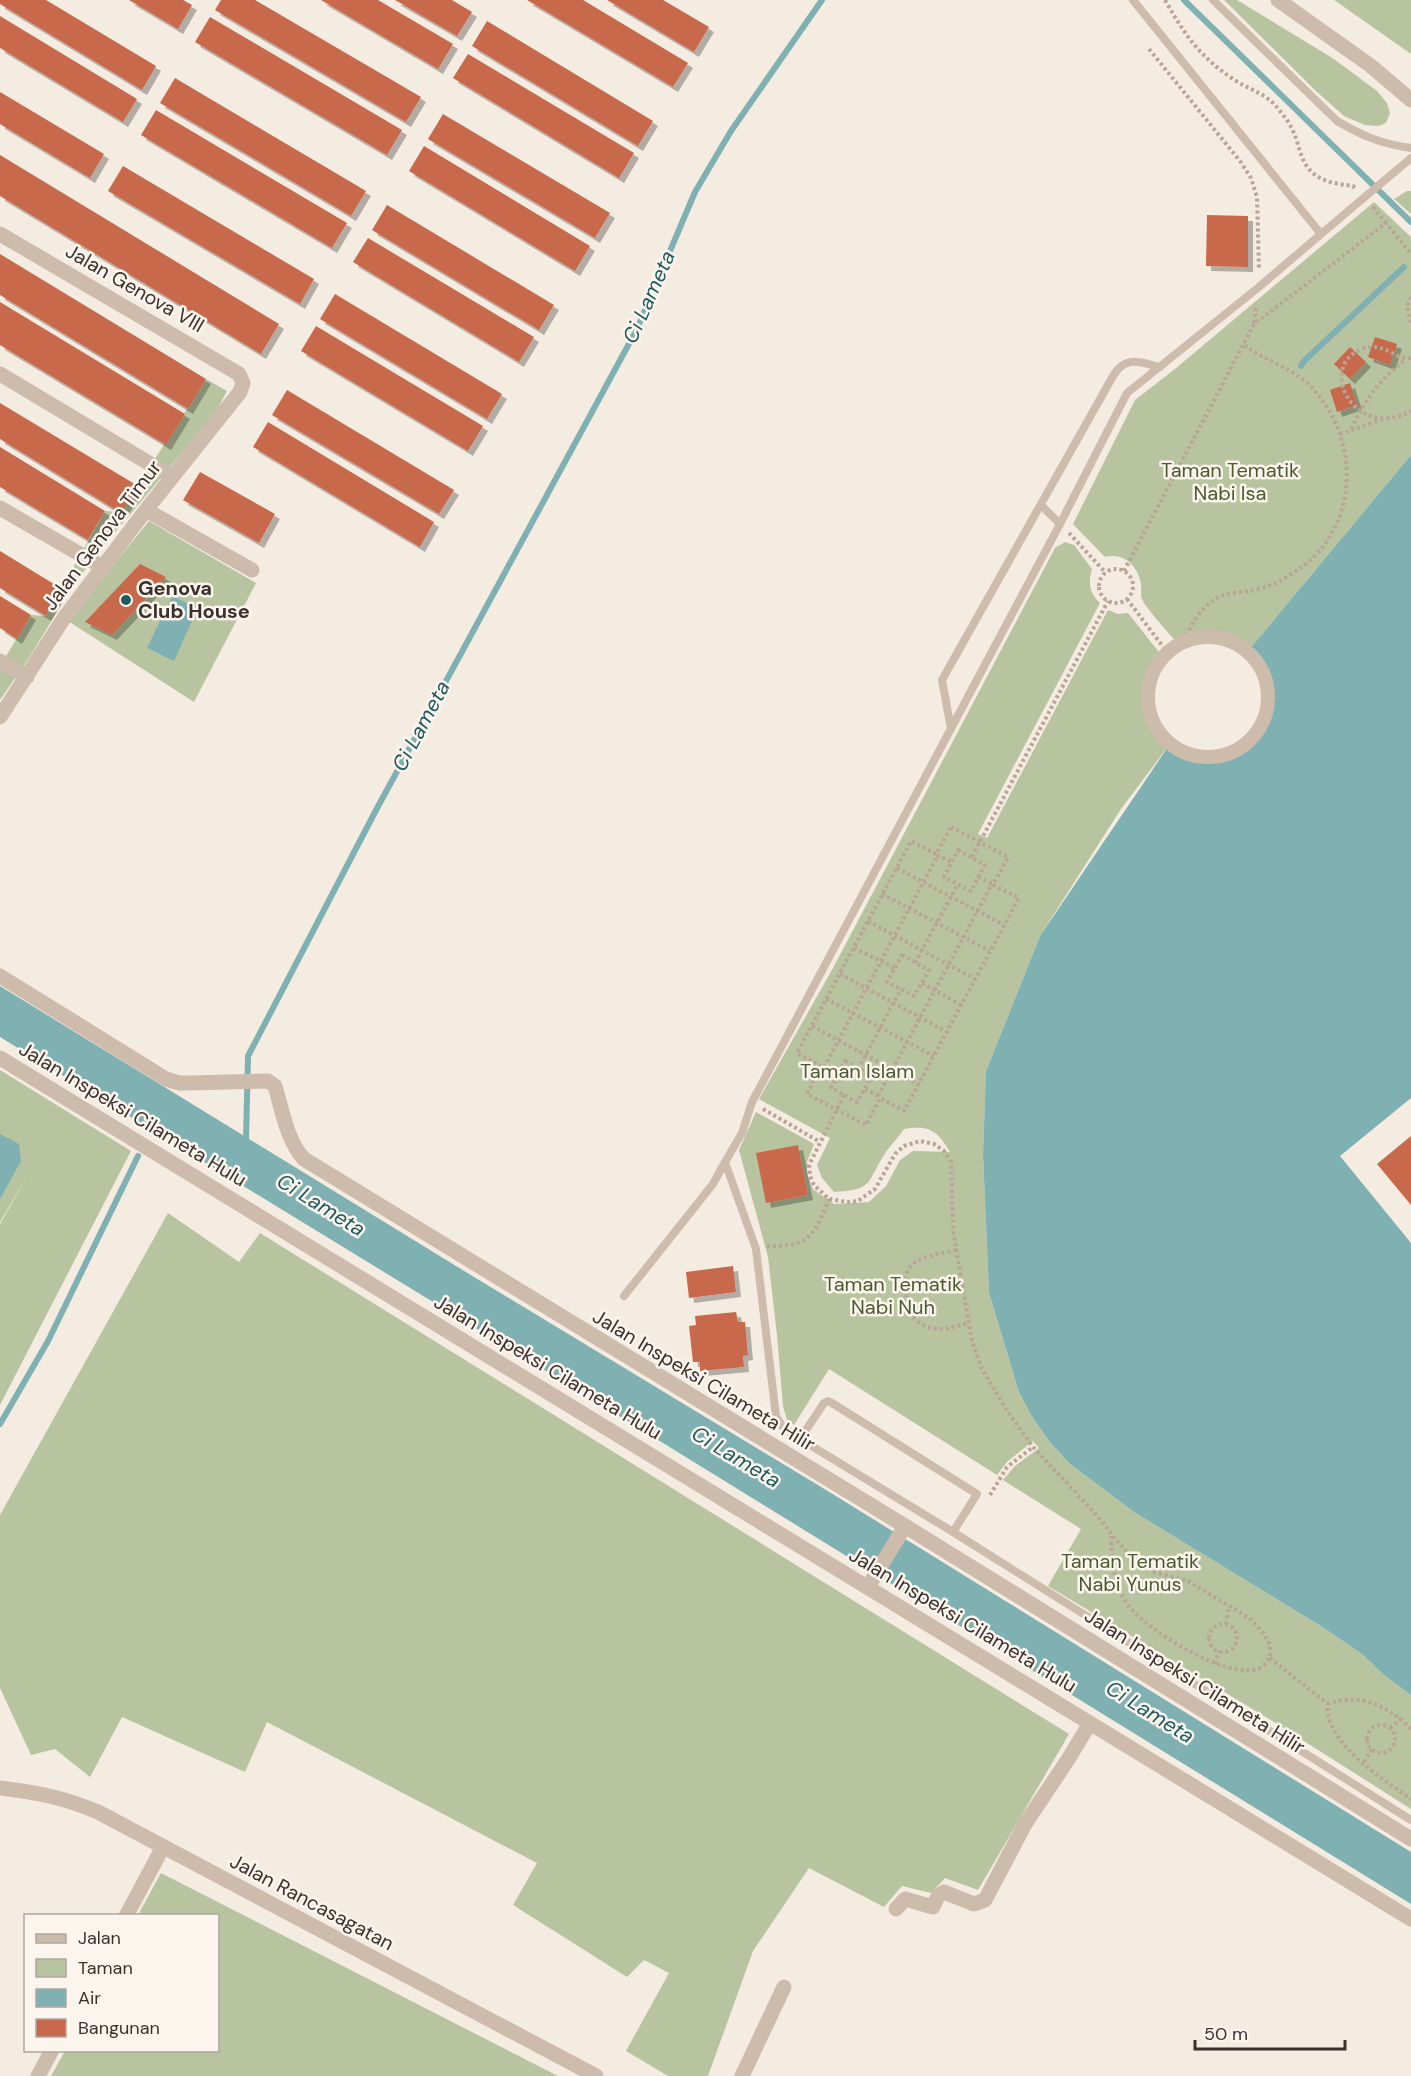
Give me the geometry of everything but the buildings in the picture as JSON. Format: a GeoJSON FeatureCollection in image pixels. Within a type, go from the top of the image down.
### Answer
{"type":"FeatureCollection","features":[{"type":"Feature","properties":{"kind":"street"},"geometry":{"type":"LineString","coordinates":[[1278,0],[1371,66],[1411,100]]}},
{"type":"Feature","properties":{"kind":"street","name":"Jalan Genova VIII"},"geometry":{"type":"LineString","coordinates":[[0,234],[239,374],[243,383]]}},
{"type":"Feature","properties":{"kind":"street"},"geometry":{"type":"LineString","coordinates":[[0,374],[172,477]]}},
{"type":"Feature","properties":{"kind":"street","name":"Jalan Genova Timur"},"geometry":{"type":"LineString","coordinates":[[0,717],[64,618],[146,510],[240,393],[243,383]]}},
{"type":"Feature","properties":{"kind":"street"},"geometry":{"type":"LineString","coordinates":[[0,508],[104,568]]}},
{"type":"Feature","properties":{"kind":"street"},"geometry":{"type":"LineString","coordinates":[[146,510],[252,570]]}},
{"type":"Feature","properties":{"kind":"street"},"geometry":{"type":"LineString","coordinates":[[1210,636],[1230,640],[1248,651],[1260,666],[1267,683],[1268,705],[1263,722],[1256,734],[1233,752],[1218,756],[1199,756],[1179,750],[1163,737],[1152,719],[1147,700],[1149,680],[1158,661],[1184,641],[1210,636]]}},
{"type":"Feature","properties":{"kind":"street"},"geometry":{"type":"LineString","coordinates":[[0,661],[27,677]]}},
{"type":"Feature","properties":{"kind":"street","name":"Jalan Inspeksi Cilameta Hilir"},"geometry":{"type":"LineString","coordinates":[[0,976],[166,1079],[179,1083],[268,1081],[275,1086],[292,1141],[304,1159],[901,1531],[1411,1839]]}},
{"type":"Feature","properties":{"kind":"street","name":"Jalan Inspeksi Cilameta Hulu"},"geometry":{"type":"LineString","coordinates":[[0,1058],[871,1582],[1090,1723],[1411,1919]]}},
{"type":"Feature","properties":{"kind":"street"},"geometry":{"type":"LineString","coordinates":[[871,1582],[901,1531]]}},
{"type":"Feature","properties":{"kind":"street"},"geometry":{"type":"LineString","coordinates":[[896,1909],[905,1899],[933,1907],[944,1892],[974,1904],[985,1900],[1025,1824],[1070,1758],[1090,1723]]}},
{"type":"Feature","properties":{"kind":"street","name":"Jalan Rancasagatan"},"geometry":{"type":"LineString","coordinates":[[0,1788],[43,1793],[68,1799],[98,1812],[596,2076]]}},
{"type":"Feature","properties":{"kind":"street"},"geometry":{"type":"LineString","coordinates":[[127,1914],[163,1847]]}},
{"type":"Feature","properties":{"kind":"street"},"geometry":{"type":"LineString","coordinates":[[742,2076],[784,1987]]}},
{"type":"Feature","properties":{"kind":"street"},"geometry":{"type":"LineString","coordinates":[[38,2076],[51,2052]]}},
{"type":"Feature","properties":{"kind":"lane"},"geometry":{"type":"LineString","coordinates":[[1133,0],[1321,234]]}},
{"type":"Feature","properties":{"kind":"lane"},"geometry":{"type":"LineString","coordinates":[[1213,0],[1337,121],[1387,144],[1411,148]]}},
{"type":"Feature","properties":{"kind":"lane"},"geometry":{"type":"LineString","coordinates":[[624,1296],[713,1184],[742,1133],[752,1102],[1060,524],[1127,393],[1259,287],[1411,158]]}},
{"type":"Feature","properties":{"kind":"lane"},"geometry":{"type":"LineString","coordinates":[[951,729],[942,680],[1119,366],[1131,361],[1160,367]]}},
{"type":"Feature","properties":{"kind":"lane"},"geometry":{"type":"LineString","coordinates":[[1041,505],[1060,524]]}},
{"type":"Feature","properties":{"kind":"lane"},"geometry":{"type":"LineString","coordinates":[[725,1162],[756,1249],[776,1416],[782,1426],[1411,1820]]}},
{"type":"Feature","properties":{"kind":"lane"},"geometry":{"type":"LineString","coordinates":[[800,1439],[824,1403],[828,1401],[832,1403],[977,1494],[953,1532]]}},
{"type":"Feature","properties":{"kind":"path"},"geometry":{"type":"LineString","coordinates":[[1165,0],[1188,39],[1210,63],[1237,82],[1259,91],[1277,107],[1293,129],[1302,160],[1314,174],[1332,183],[1353,186],[1366,196],[1411,254]]}},
{"type":"Feature","properties":{"kind":"path"},"geometry":{"type":"LineString","coordinates":[[1124,571],[1254,324],[1259,287],[1257,197],[1251,178],[1240,161],[1149,49]]}},
{"type":"Feature","properties":{"kind":"path"},"geometry":{"type":"LineString","coordinates":[[1254,324],[1386,223]]}},
{"type":"Feature","properties":{"kind":"path"},"geometry":{"type":"LineString","coordinates":[[1411,299],[1407,306],[1411,323]]}},
{"type":"Feature","properties":{"kind":"path"},"geometry":{"type":"LineString","coordinates":[[1184,641],[1194,620],[1204,607],[1217,598],[1275,584],[1301,568],[1322,548],[1337,523],[1346,495],[1348,465],[1340,434],[1328,408],[1296,373],[1258,356],[1244,345]]}},
{"type":"Feature","properties":{"kind":"path"},"geometry":{"type":"LineString","coordinates":[[1351,429],[1360,410],[1376,386],[1409,358],[1386,348],[1373,347],[1361,350],[1351,357],[1344,367],[1341,379],[1343,392],[1350,402],[1360,410],[1381,420]]}},
{"type":"Feature","properties":{"kind":"path"},"geometry":{"type":"LineString","coordinates":[[1340,434],[1411,411]]}},
{"type":"Feature","properties":{"kind":"path"},"geometry":{"type":"LineString","coordinates":[[1060,524],[1105,572]]}},
{"type":"Feature","properties":{"kind":"path"},"geometry":{"type":"LineString","coordinates":[[1116,569],[1124,571],[1131,577],[1132,593],[1127,599],[1119,603],[1108,602],[1100,593],[1099,582],[1105,572],[1116,569]]}},
{"type":"Feature","properties":{"kind":"path"},"geometry":{"type":"LineString","coordinates":[[1127,599],[1167,652]]}},
{"type":"Feature","properties":{"kind":"path"},"geometry":{"type":"LineString","coordinates":[[972,857],[1108,602]]}},
{"type":"Feature","properties":{"kind":"path"},"geometry":{"type":"LineString","coordinates":[[951,826],[980,842],[1008,857],[920,1017],[866,1125],[807,1094],[839,1040],[924,882],[951,826]]}},
{"type":"Feature","properties":{"kind":"path"},"geometry":{"type":"LineString","coordinates":[[837,1075],[797,1053],[882,894],[911,841],[952,862]]}},
{"type":"Feature","properties":{"kind":"path"},"geometry":{"type":"LineString","coordinates":[[958,850],[985,865],[971,891],[944,877],[952,862],[958,850]]}},
{"type":"Feature","properties":{"kind":"path"},"geometry":{"type":"LineString","coordinates":[[897,868],[1004,925]]}},
{"type":"Feature","properties":{"kind":"path"},"geometry":{"type":"LineString","coordinates":[[865,1089],[904,1111],[947,1032],[1018,898],[978,877]]}},
{"type":"Feature","properties":{"kind":"path"},"geometry":{"type":"LineString","coordinates":[[915,963],[958,884]]}},
{"type":"Feature","properties":{"kind":"path"},"geometry":{"type":"LineString","coordinates":[[882,894],[990,951]]}},
{"type":"Feature","properties":{"kind":"path"},"geometry":{"type":"LineString","coordinates":[[868,921],[975,979]]}},
{"type":"Feature","properties":{"kind":"path"},"geometry":{"type":"LineString","coordinates":[[854,948],[895,968]]}},
{"type":"Feature","properties":{"kind":"path"},"geometry":{"type":"LineString","coordinates":[[902,956],[929,970],[914,996],[887,982],[895,968],[902,956]]}},
{"type":"Feature","properties":{"kind":"path"},"geometry":{"type":"LineString","coordinates":[[840,974],[947,1032]]}},
{"type":"Feature","properties":{"kind":"path"},"geometry":{"type":"LineString","coordinates":[[922,983],[961,1005]]}},
{"type":"Feature","properties":{"kind":"path"},"geometry":{"type":"LineString","coordinates":[[858,1069],[901,989]]}},
{"type":"Feature","properties":{"kind":"path"},"geometry":{"type":"LineString","coordinates":[[826,999],[934,1056]]}},
{"type":"Feature","properties":{"kind":"path"},"geometry":{"type":"LineString","coordinates":[[812,1026],[919,1084]]}},
{"type":"Feature","properties":{"kind":"path"},"geometry":{"type":"LineString","coordinates":[[845,1061],[872,1076],[857,1102],[831,1088],[837,1075],[845,1061]]}},
{"type":"Feature","properties":{"kind":"path"},"geometry":{"type":"LineString","coordinates":[[844,1095],[809,1165],[814,1185],[829,1199],[858,1201],[875,1189],[895,1154],[904,1146],[920,1141],[934,1144],[944,1151],[951,1162],[953,1230],[972,1341],[982,1369],[1032,1447],[1092,1510],[1130,1556],[1154,1572],[1188,1581],[1249,1618],[1262,1631],[1270,1645],[1270,1658],[1261,1668],[1247,1670],[1215,1664],[1183,1648],[1151,1625],[1129,1606],[1118,1587],[1113,1565],[1111,1535]]}},
{"type":"Feature","properties":{"kind":"path"},"geometry":{"type":"LineString","coordinates":[[752,1102],[820,1142]]}},
{"type":"Feature","properties":{"kind":"path"},"geometry":{"type":"LineString","coordinates":[[756,1249],[799,1242],[807,1238],[815,1228],[829,1199]]}},
{"type":"Feature","properties":{"kind":"path"},"geometry":{"type":"LineString","coordinates":[[956,1250],[911,1265],[904,1282],[912,1316],[919,1322],[939,1329],[968,1323]]}},
{"type":"Feature","properties":{"kind":"path"},"geometry":{"type":"LineString","coordinates":[[987,1500],[1007,1467],[1032,1447]]}},
{"type":"Feature","properties":{"kind":"path"},"geometry":{"type":"LineString","coordinates":[[993,1489],[999,1492]]}},
{"type":"Feature","properties":{"kind":"path"},"geometry":{"type":"LineString","coordinates":[[1226,1624],[1229,1607]]}},
{"type":"Feature","properties":{"kind":"path"},"geometry":{"type":"LineString","coordinates":[[1226,1624],[1236,1633],[1236,1641],[1231,1649],[1219,1651],[1214,1649],[1209,1641],[1210,1632],[1217,1625],[1226,1624]]}},
{"type":"Feature","properties":{"kind":"path"},"geometry":{"type":"LineString","coordinates":[[1215,1664],[1219,1651]]}},
{"type":"Feature","properties":{"kind":"path"},"geometry":{"type":"LineString","coordinates":[[1270,1658],[1328,1704]]}},
{"type":"Feature","properties":{"kind":"path"},"geometry":{"type":"LineString","coordinates":[[1328,1704],[1342,1698],[1378,1704],[1401,1719],[1411,1729]]}},
{"type":"Feature","properties":{"kind":"path"},"geometry":{"type":"LineString","coordinates":[[1328,1704],[1327,1714],[1330,1724],[1350,1750],[1411,1799]]}},
{"type":"Feature","properties":{"kind":"path"},"geometry":{"type":"LineString","coordinates":[[1390,1728],[1401,1719]]}},
{"type":"Feature","properties":{"kind":"path"},"geometry":{"type":"LineString","coordinates":[[1377,1726],[1390,1728],[1395,1740],[1392,1748],[1380,1753],[1372,1749],[1368,1741],[1369,1732],[1377,1726]]}},
{"type":"Feature","properties":{"kind":"path"},"geometry":{"type":"LineString","coordinates":[[1364,1762],[1372,1749]]}},
{"type":"Feature","properties":{"kind":"green space"},"geometry":{"type":"Polygon","coordinates":[[[1224,0],[1237,0],[1334,59],[1377,91],[1387,103],[1390,113],[1386,123],[1379,126],[1365,125],[1344,116],[1224,0]]]}},
{"type":"Feature","properties":{"kind":"green space"},"geometry":{"type":"Polygon","coordinates":[[[1334,0],[1411,0],[1411,54],[1337,2],[1334,0]]]}},
{"type":"Feature","properties":{"kind":"green space"},"geometry":{"type":"Polygon","coordinates":[[[1411,191],[1411,214],[1394,199],[1411,191]]]}},
{"type":"Feature","properties":{"kind":"green space","name":"Taman Tematik Nabi Isa"},"geometry":{"type":"Polygon","coordinates":[[[1374,202],[1411,237],[1411,455],[1248,651],[1214,637],[1197,638],[1178,644],[1144,603],[1141,597],[1140,578],[1134,567],[1124,559],[1105,557],[1073,524],[1135,400],[1374,202]]]}},
{"type":"Feature","properties":{"kind":"green space"},"geometry":{"type":"Polygon","coordinates":[[[206,379],[227,391],[216,412],[73,586],[0,700],[0,666],[31,615],[46,616],[105,511],[121,512],[206,379]]]}},
{"type":"Feature","properties":{"kind":"green space"},"geometry":{"type":"Polygon","coordinates":[[[149,521],[256,583],[194,702],[68,621],[149,521]]]}},
{"type":"Feature","properties":{"kind":"green space"},"geometry":{"type":"Polygon","coordinates":[[[1065,542],[1074,545],[1092,569],[1090,587],[1100,603],[978,834],[987,838],[1108,610],[1118,614],[1128,613],[1162,656],[1150,678],[1148,702],[1155,724],[1170,744],[1121,809],[1040,936],[986,1071],[983,1154],[989,1293],[1019,1392],[1049,1441],[1070,1464],[1134,1512],[1324,1628],[1362,1654],[1384,1675],[1411,1695],[1411,1809],[1274,1722],[1048,1586],[1081,1529],[1003,1480],[1015,1466],[1039,1448],[1033,1441],[1007,1462],[997,1475],[829,1369],[794,1425],[787,1420],[783,1406],[768,1257],[739,1150],[756,1112],[814,1144],[807,1162],[807,1174],[813,1189],[834,1204],[869,1202],[886,1186],[900,1160],[913,1151],[950,1152],[932,1131],[920,1128],[904,1129],[864,1186],[834,1192],[822,1178],[817,1165],[830,1138],[759,1099],[833,968],[1055,548],[1065,542]]]}},
{"type":"Feature","properties":{"kind":"green space"},"geometry":{"type":"Polygon","coordinates":[[[0,1070],[131,1151],[0,1405],[0,1224],[28,1175],[0,1222],[0,1070]]]}},
{"type":"Feature","properties":{"kind":"green space"},"geometry":{"type":"Polygon","coordinates":[[[168,1213],[239,1262],[260,1233],[1069,1734],[978,1890],[945,1878],[931,1893],[902,1886],[884,1907],[809,1868],[753,1951],[708,2076],[668,2076],[626,2051],[669,1973],[644,1960],[627,1977],[513,1905],[537,1863],[267,1722],[245,1772],[122,1717],[90,1777],[55,1749],[31,1755],[0,1688],[0,1515],[168,1213]]]}},
{"type":"Feature","properties":{"kind":"green space"},"geometry":{"type":"Polygon","coordinates":[[[161,1873],[558,2076],[51,2076],[64,2052],[219,2052],[219,1914],[139,1914],[161,1873]]]}},
{"type":"Feature","properties":{"kind":"water"},"geometry":{"type":"Polygon","coordinates":[[[1411,455],[1411,1098],[1340,1156],[1411,1243],[1411,1695],[1384,1675],[1362,1654],[1324,1628],[1134,1512],[1070,1464],[1049,1441],[1019,1392],[989,1293],[983,1154],[986,1071],[1040,936],[1170,744],[1198,755],[1226,754],[1250,740],[1259,729],[1267,707],[1268,686],[1261,670],[1248,651],[1411,455]]]}},
{"type":"Feature","properties":{"kind":"water"},"geometry":{"type":"Polygon","coordinates":[[[172,596],[198,608],[174,661],[147,648],[172,596]]]}},
{"type":"Feature","properties":{"kind":"water"},"geometry":{"type":"Polygon","coordinates":[[[0,986],[831,1493],[1411,1852],[1411,1904],[0,1037],[0,986]]]}},
{"type":"Feature","properties":{"kind":"water"},"geometry":{"type":"Polygon","coordinates":[[[0,1134],[19,1144],[21,1161],[0,1199],[0,1134]]]}},
{"type":"Feature","properties":{"kind":"waterway","name":"Ci Lameta"},"geometry":{"type":"LineString","coordinates":[[249,1144],[246,1140],[248,1056],[375,812],[637,329],[695,192],[731,131],[822,0]]}},
{"type":"Feature","properties":{"kind":"waterway"},"geometry":{"type":"LineString","coordinates":[[1184,0],[1411,222]]}},
{"type":"Feature","properties":{"kind":"waterway"},"geometry":{"type":"LineString","coordinates":[[1301,366],[1404,267]]}},
{"type":"Feature","properties":{"kind":"waterway"},"geometry":{"type":"LineString","coordinates":[[0,1424],[48,1341],[138,1156]]}},
{"type":"Feature","properties":{"kind":"place","name":"Genova Club House"},"geometry":{"type":"Point","coordinates":[126,600]}},
{"type":"Feature","properties":{"kind":"park label","name":"Taman Islam"},"geometry":{"type":"Point","coordinates":[857,1071]}},
{"type":"Feature","properties":{"kind":"park label","name":"Taman Tematik Nabi Nuh"},"geometry":{"type":"Point","coordinates":[893,1296]}},
{"type":"Feature","properties":{"kind":"park label","name":"Taman Tematik Nabi Yunus"},"geometry":{"type":"Point","coordinates":[1130,1572]}}]}
